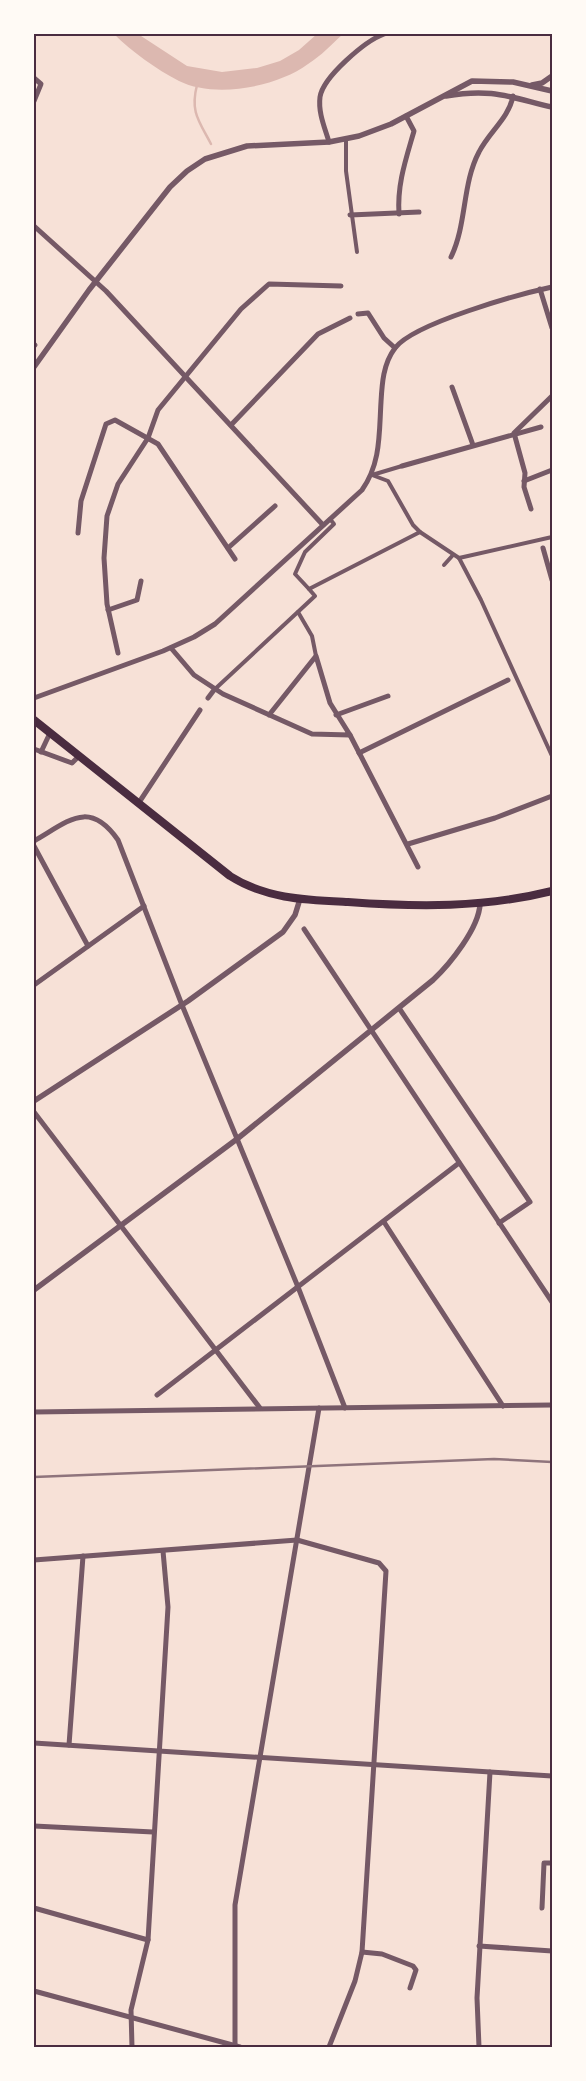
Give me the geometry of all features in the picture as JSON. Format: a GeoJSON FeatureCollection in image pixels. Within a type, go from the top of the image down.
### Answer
{"type":"FeatureCollection","features":[{"type":"Feature","properties":{"kind":"main road"},"geometry":{"type":"LineString","coordinates":[[34,720],[138,804],[238,881],[269,894],[300,899],[401,906],[480,904],[552,891]]}},
{"type":"Feature","properties":{"kind":"street"},"geometry":{"type":"LineString","coordinates":[[329,142],[320,110],[322,89],[359,50],[384,34]]}},
{"type":"Feature","properties":{"kind":"street"},"geometry":{"type":"LineString","coordinates":[[529,86],[542,83],[552,76]]}},
{"type":"Feature","properties":{"kind":"street"},"geometry":{"type":"LineString","coordinates":[[34,78],[41,84],[34,101]]}},
{"type":"Feature","properties":{"kind":"street"},"geometry":{"type":"LineString","coordinates":[[34,367],[96,281],[170,187],[196,164],[223,152],[247,146],[329,142],[375,131],[472,81],[500,80],[552,91]]}},
{"type":"Feature","properties":{"kind":"street"},"geometry":{"type":"LineString","coordinates":[[442,97],[486,92],[513,96],[552,107]]}},
{"type":"Feature","properties":{"kind":"street"},"geometry":{"type":"LineString","coordinates":[[451,257],[456,247],[474,163],[488,136],[508,112],[513,96]]}},
{"type":"Feature","properties":{"kind":"street"},"geometry":{"type":"LineString","coordinates":[[399,214],[398,194],[401,176],[414,131],[406,116]]}},
{"type":"Feature","properties":{"kind":"street"},"geometry":{"type":"LineString","coordinates":[[346,139],[346,171],[350,216],[357,252]]}},
{"type":"Feature","properties":{"kind":"street"},"geometry":{"type":"LineString","coordinates":[[350,216],[419,212]]}},
{"type":"Feature","properties":{"kind":"street"},"geometry":{"type":"LineString","coordinates":[[34,226],[96,281],[323,525]]}},
{"type":"Feature","properties":{"kind":"street"},"geometry":{"type":"LineString","coordinates":[[118,653],[108,610],[104,558],[107,516],[118,484],[148,438],[158,410],[241,309],[269,284],[341,286]]}},
{"type":"Feature","properties":{"kind":"street"},"geometry":{"type":"LineString","coordinates":[[34,698],[171,648],[194,637],[231,611],[362,490],[372,475],[377,458],[383,379],[387,362],[395,348],[406,338],[464,313],[525,292],[552,287]]}},
{"type":"Feature","properties":{"kind":"street"},"geometry":{"type":"LineString","coordinates":[[540,289],[552,328]]}},
{"type":"Feature","properties":{"kind":"street"},"geometry":{"type":"LineString","coordinates":[[358,314],[368,313],[384,338],[395,348]]}},
{"type":"Feature","properties":{"kind":"street"},"geometry":{"type":"LineString","coordinates":[[231,425],[318,334],[350,318]]}},
{"type":"Feature","properties":{"kind":"street"},"geometry":{"type":"LineString","coordinates":[[452,387],[473,445]]}},
{"type":"Feature","properties":{"kind":"street"},"geometry":{"type":"LineString","coordinates":[[514,433],[552,396]]}},
{"type":"Feature","properties":{"kind":"street"},"geometry":{"type":"LineString","coordinates":[[78,533],[82,501],[106,424],[115,420],[158,444],[168,456],[235,559]]}},
{"type":"Feature","properties":{"kind":"street"},"geometry":{"type":"LineString","coordinates":[[372,475],[514,433],[541,427]]}},
{"type":"Feature","properties":{"kind":"street"},"geometry":{"type":"LineString","coordinates":[[514,433],[526,474],[524,487],[531,509]]}},
{"type":"Feature","properties":{"kind":"street"},"geometry":{"type":"LineString","coordinates":[[524,480],[552,470]]}},
{"type":"Feature","properties":{"kind":"street"},"geometry":{"type":"LineString","coordinates":[[372,475],[388,481],[413,525],[420,532],[459,558],[481,600],[552,756]]}},
{"type":"Feature","properties":{"kind":"street"},"geometry":{"type":"LineString","coordinates":[[228,548],[275,506]]}},
{"type":"Feature","properties":{"kind":"street"},"geometry":{"type":"LineString","coordinates":[[208,698],[214,690],[316,596],[296,574],[305,552],[334,524],[330,519]]}},
{"type":"Feature","properties":{"kind":"street"},"geometry":{"type":"LineString","coordinates":[[309,588],[420,532]]}},
{"type":"Feature","properties":{"kind":"street"},"geometry":{"type":"LineString","coordinates":[[459,558],[552,537]]}},
{"type":"Feature","properties":{"kind":"street"},"geometry":{"type":"LineString","coordinates":[[543,548],[552,580]]}},
{"type":"Feature","properties":{"kind":"street"},"geometry":{"type":"LineString","coordinates":[[444,565],[453,555]]}},
{"type":"Feature","properties":{"kind":"street"},"geometry":{"type":"LineString","coordinates":[[108,610],[137,600],[141,582]]}},
{"type":"Feature","properties":{"kind":"street"},"geometry":{"type":"LineString","coordinates":[[298,612],[312,636],[316,656],[336,715],[350,735],[408,844],[418,867]]}},
{"type":"Feature","properties":{"kind":"street"},"geometry":{"type":"LineString","coordinates":[[171,648],[194,675],[214,690],[312,734],[350,735]]}},
{"type":"Feature","properties":{"kind":"street"},"geometry":{"type":"LineString","coordinates":[[269,715],[316,656]]}},
{"type":"Feature","properties":{"kind":"street"},"geometry":{"type":"LineString","coordinates":[[359,752],[508,680]]}},
{"type":"Feature","properties":{"kind":"street"},"geometry":{"type":"LineString","coordinates":[[336,715],[388,696]]}},
{"type":"Feature","properties":{"kind":"street"},"geometry":{"type":"LineString","coordinates":[[138,804],[200,710]]}},
{"type":"Feature","properties":{"kind":"street"},"geometry":{"type":"LineString","coordinates":[[41,752],[50,733]]}},
{"type":"Feature","properties":{"kind":"street"},"geometry":{"type":"LineString","coordinates":[[34,749],[72,763],[78,756]]}},
{"type":"Feature","properties":{"kind":"street"},"geometry":{"type":"LineString","coordinates":[[408,844],[495,818],[552,796]]}},
{"type":"Feature","properties":{"kind":"street"},"geometry":{"type":"LineString","coordinates":[[34,841],[70,820],[85,816],[96,817],[107,825],[118,840],[182,1005],[298,1287],[345,1408]]}},
{"type":"Feature","properties":{"kind":"street"},"geometry":{"type":"LineString","coordinates":[[34,846],[88,946]]}},
{"type":"Feature","properties":{"kind":"street"},"geometry":{"type":"LineString","coordinates":[[34,1101],[182,1005],[282,932],[295,914],[300,899]]}},
{"type":"Feature","properties":{"kind":"street"},"geometry":{"type":"LineString","coordinates":[[34,1290],[237,1138],[444,970],[478,919],[480,904]]}},
{"type":"Feature","properties":{"kind":"street"},"geometry":{"type":"LineString","coordinates":[[34,985],[144,906]]}},
{"type":"Feature","properties":{"kind":"street"},"geometry":{"type":"LineString","coordinates":[[304,929],[552,1302]]}},
{"type":"Feature","properties":{"kind":"street"},"geometry":{"type":"LineString","coordinates":[[399,1008],[530,1202],[499,1223]]}},
{"type":"Feature","properties":{"kind":"street"},"geometry":{"type":"LineString","coordinates":[[34,1112],[260,1408]]}},
{"type":"Feature","properties":{"kind":"street"},"geometry":{"type":"LineString","coordinates":[[158,1394],[216,1352],[459,1163]]}},
{"type":"Feature","properties":{"kind":"street"},"geometry":{"type":"LineString","coordinates":[[384,1222],[503,1406]]}},
{"type":"Feature","properties":{"kind":"street"},"geometry":{"type":"LineString","coordinates":[[34,1412],[552,1405]]}},
{"type":"Feature","properties":{"kind":"street"},"geometry":{"type":"LineString","coordinates":[[34,1991],[237,2047],[235,1906],[319,1408]]}},
{"type":"Feature","properties":{"kind":"street"},"geometry":{"type":"LineString","coordinates":[[34,1560],[297,1540],[379,1563],[386,1571],[362,1952],[355,1981],[328,2047]]}},
{"type":"Feature","properties":{"kind":"street"},"geometry":{"type":"LineString","coordinates":[[132,2047],[131,2018],[148,1940],[168,1607],[164,1551]]}},
{"type":"Feature","properties":{"kind":"street"},"geometry":{"type":"LineString","coordinates":[[70,1744],[83,1556]]}},
{"type":"Feature","properties":{"kind":"street"},"geometry":{"type":"LineString","coordinates":[[34,1743],[552,1776]]}},
{"type":"Feature","properties":{"kind":"street"},"geometry":{"type":"LineString","coordinates":[[479,2047],[477,1998],[479,1946],[490,1772]]}},
{"type":"Feature","properties":{"kind":"street"},"geometry":{"type":"LineString","coordinates":[[34,1826],[153,1832]]}},
{"type":"Feature","properties":{"kind":"street"},"geometry":{"type":"LineString","coordinates":[[542,1908],[544,1863],[552,1863]]}},
{"type":"Feature","properties":{"kind":"street"},"geometry":{"type":"LineString","coordinates":[[34,1908],[148,1940]]}},
{"type":"Feature","properties":{"kind":"street"},"geometry":{"type":"LineString","coordinates":[[479,1946],[552,1950]]}},
{"type":"Feature","properties":{"kind":"street"},"geometry":{"type":"LineString","coordinates":[[362,1952],[382,1954],[413,1966],[416,1970],[410,1988]]}},
{"type":"Feature","properties":{"kind":"shaded area"},"geometry":{"type":"Polygon","coordinates":[[[114,34],[138,34],[187,66],[222,72],[257,68],[280,61],[299,50],[317,34],[343,34],[317,57],[295,72],[263,84],[227,90],[194,86],[179,81],[145,60],[114,34]]]}},
{"type":"Feature","properties":{"kind":"waterway"},"geometry":{"type":"LineString","coordinates":[[197,85],[195,109],[199,122],[211,144]]}},
{"type":"Feature","properties":{"kind":"railway"},"geometry":{"type":"LineString","coordinates":[[34,1477],[494,1459],[552,1462]]}}]}
